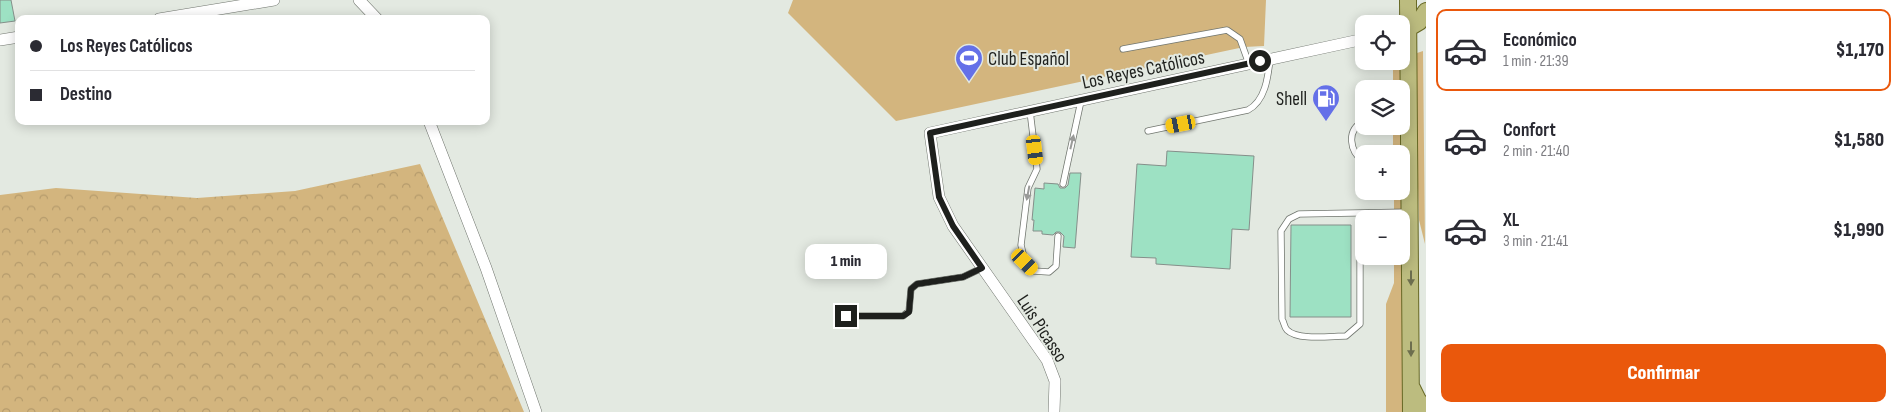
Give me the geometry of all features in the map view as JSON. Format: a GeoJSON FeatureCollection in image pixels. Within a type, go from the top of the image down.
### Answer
{"type":"FeatureCollection","features":[{"type":"Feature","properties":{"kind":"main road"},"geometry":{"type":"LineString","coordinates":[[1406,15],[1408,0]]}},
{"type":"Feature","properties":{"kind":"main road"},"geometry":{"type":"LineString","coordinates":[[1410,26],[1419,22],[1426,11]]}},
{"type":"Feature","properties":{"kind":"main road"},"geometry":{"type":"LineString","coordinates":[[1410,28],[1426,25]]}},
{"type":"Feature","properties":{"kind":"main road"},"geometry":{"type":"LineString","coordinates":[[1406,135],[1412,412]]}},
{"type":"Feature","properties":{"kind":"main road"},"geometry":{"type":"LineString","coordinates":[[1412,388],[1426,410]]}},
{"type":"Feature","properties":{"kind":"street"},"geometry":{"type":"LineString","coordinates":[[183,15],[271,0]]}},
{"type":"Feature","properties":{"kind":"street"},"geometry":{"type":"LineString","coordinates":[[360,0],[373,15]]}},
{"type":"Feature","properties":{"kind":"street"},"geometry":{"type":"LineString","coordinates":[[0,40],[15,38]]}},
{"type":"Feature","properties":{"kind":"street","name":"Los Reyes Católicos"},"geometry":{"type":"LineString","coordinates":[[930,133],[1355,41]]}},
{"type":"Feature","properties":{"kind":"street"},"geometry":{"type":"LineString","coordinates":[[431,125],[486,268],[536,412]]}},
{"type":"Feature","properties":{"kind":"street","name":"Luis Picasso"},"geometry":{"type":"LineString","coordinates":[[930,133],[939,197],[953,226],[1046,360],[1055,381],[1054,412]]}},
{"type":"Feature","properties":{"kind":"lane"},"geometry":{"type":"LineString","coordinates":[[1122,49],[1227,30],[1240,39],[1249,64]]}},
{"type":"Feature","properties":{"kind":"lane"},"geometry":{"type":"LineString","coordinates":[[1148,131],[1248,110],[1256,106],[1268,78],[1270,59]]}},
{"type":"Feature","properties":{"kind":"lane"},"geometry":{"type":"LineString","coordinates":[[1062,184],[1081,100]]}},
{"type":"Feature","properties":{"kind":"lane"},"geometry":{"type":"LineString","coordinates":[[1030,111],[1037,169],[1028,188],[1021,246],[1025,262],[1034,271],[1049,272],[1056,266],[1058,236]]}},
{"type":"Feature","properties":{"kind":"lane"},"geometry":{"type":"LineString","coordinates":[[1355,128],[1352,133],[1353,150],[1355,152]]}},
{"type":"Feature","properties":{"kind":"lane"},"geometry":{"type":"LineString","coordinates":[[1376,210],[1408,204]]}},
{"type":"Feature","properties":{"kind":"lane"},"geometry":{"type":"LineString","coordinates":[[1360,213],[1360,324],[1346,336],[1300,337],[1292,333],[1286,329],[1282,319],[1281,231],[1289,219],[1298,214],[1360,213]]}},
{"type":"Feature","properties":{"kind":"lane"},"geometry":{"type":"LineString","coordinates":[[846,316],[903,316],[909,312],[911,289],[917,284],[963,277],[982,268]]}},
{"type":"Feature","properties":{"kind":"green space","name":"Club Español"},"geometry":{"type":"Polygon","coordinates":[[[793,0],[1266,0],[1264,46],[1244,47],[896,121],[788,13],[793,0]]]}},
{"type":"Feature","properties":{"kind":"green space"},"geometry":{"type":"Polygon","coordinates":[[[1423,51],[1425,244],[1419,220],[1414,54],[1423,51]]]}},
{"type":"Feature","properties":{"kind":"green space"},"geometry":{"type":"Polygon","coordinates":[[[1393,70],[1401,70],[1401,80],[1393,80],[1393,70]]]}},
{"type":"Feature","properties":{"kind":"green space"},"geometry":{"type":"Polygon","coordinates":[[[1393,135],[1401,135],[1401,145],[1393,145],[1393,135]]]}},
{"type":"Feature","properties":{"kind":"green space"},"geometry":{"type":"Polygon","coordinates":[[[420,164],[524,412],[0,412],[0,195],[56,188],[197,198],[295,191],[420,164]]]}},
{"type":"Feature","properties":{"kind":"green space"},"geometry":{"type":"Polygon","coordinates":[[[1394,200],[1401,200],[1401,210],[1394,210],[1394,200]]]}},
{"type":"Feature","properties":{"kind":"green space"},"geometry":{"type":"Polygon","coordinates":[[[1394,265],[1404,265],[1406,412],[1386,412],[1386,304],[1394,283],[1394,265]]]}},
{"type":"Feature","properties":{"kind":"building"},"geometry":{"type":"Polygon","coordinates":[[[0,0],[11,0],[15,21],[0,23],[0,0]]]}},
{"type":"Feature","properties":{"kind":"building"},"geometry":{"type":"Polygon","coordinates":[[[1167,151],[1254,156],[1249,230],[1232,229],[1230,269],[1156,264],[1156,258],[1131,257],[1137,164],[1166,166],[1167,151]]]}},
{"type":"Feature","properties":{"kind":"building"},"geometry":{"type":"Polygon","coordinates":[[[1070,173],[1081,173],[1075,248],[1063,247],[1064,236],[1060,232],[1056,232],[1053,235],[1042,234],[1042,231],[1033,231],[1034,220],[1032,220],[1035,188],[1044,189],[1044,183],[1058,184],[1060,188],[1065,188],[1068,185],[1070,173]]]}},
{"type":"Feature","properties":{"kind":"building"},"geometry":{"type":"Polygon","coordinates":[[[1291,225],[1351,225],[1351,317],[1290,317],[1291,225]]]}},
{"type":"Feature","properties":{"kind":"place","name":"Club Español"},"geometry":{"type":"Point","coordinates":[969,82]}},
{"type":"Feature","properties":{"kind":"place","name":"Shell"},"geometry":{"type":"Point","coordinates":[1326,122]}},
{"type":"Feature","properties":{"kind":"route"},"geometry":{"type":"LineString","coordinates":[[846,316],[903,316],[909,312],[911,289],[917,284],[963,277],[982,268],[953,226],[939,197],[930,133],[1260,61]]}}]}
